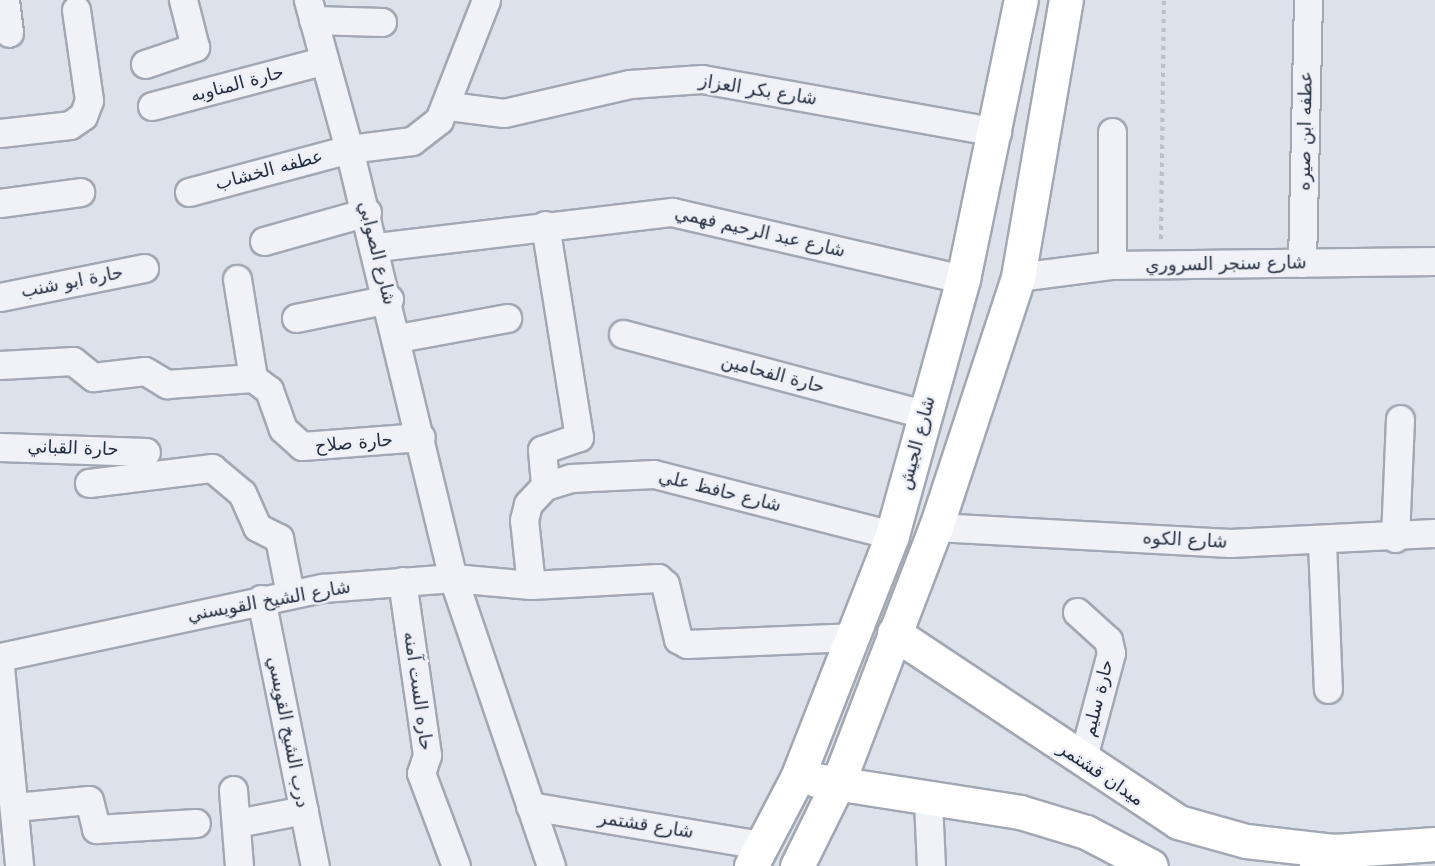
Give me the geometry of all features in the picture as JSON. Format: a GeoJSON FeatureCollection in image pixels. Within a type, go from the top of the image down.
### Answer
{"type":"FeatureCollection","features":[{"type":"Feature","properties":{"kind":"main road","name":"شارع الجيش"},"geometry":{"type":"LineString","coordinates":[[756,855],[796,778],[892,535],[963,279],[998,132],[1021,0]]}},
{"type":"Feature","properties":{"kind":"main road"},"geometry":{"type":"LineString","coordinates":[[797,866],[838,783],[936,527],[1018,277],[1066,0]]}},
{"type":"Feature","properties":{"kind":"main road","name":"ميدان قشتمر"},"geometry":{"type":"LineString","coordinates":[[894,633],[1147,805],[1211,834],[1335,851]]}},
{"type":"Feature","properties":{"kind":"main road"},"geometry":{"type":"LineString","coordinates":[[796,778],[838,783],[928,801],[986,805],[1053,820],[1151,866]]}},
{"type":"Feature","properties":{"kind":"main road"},"geometry":{"type":"LineString","coordinates":[[1302,866],[1335,851],[1435,844]]}},
{"type":"Feature","properties":{"kind":"street"},"geometry":{"type":"LineString","coordinates":[[5,0],[9,33]]}},
{"type":"Feature","properties":{"kind":"street"},"geometry":{"type":"LineString","coordinates":[[145,64],[195,47],[183,0]]}},
{"type":"Feature","properties":{"kind":"street"},"geometry":{"type":"LineString","coordinates":[[349,149],[412,141],[428,133],[448,106],[486,0]]}},
{"type":"Feature","properties":{"kind":"street","name":"عطفه ابن صيره"},"geometry":{"type":"LineString","coordinates":[[1302,263],[1308,0]]}},
{"type":"Feature","properties":{"kind":"street"},"geometry":{"type":"LineString","coordinates":[[0,133],[70,124],[83,116],[89,100],[76,10]]}},
{"type":"Feature","properties":{"kind":"street"},"geometry":{"type":"LineString","coordinates":[[310,10],[382,22]]}},
{"type":"Feature","properties":{"kind":"street","name":"شارع الصوابي"},"geometry":{"type":"LineString","coordinates":[[310,10],[322,61],[377,247],[453,578]]}},
{"type":"Feature","properties":{"kind":"street","name":"حارة المناوبه"},"geometry":{"type":"LineString","coordinates":[[152,106],[322,61]]}},
{"type":"Feature","properties":{"kind":"street","name":"شارع بكر العزاز"},"geometry":{"type":"LineString","coordinates":[[448,106],[504,113],[630,84],[702,79],[998,132]]}},
{"type":"Feature","properties":{"kind":"street"},"geometry":{"type":"LineString","coordinates":[[1112,132],[1112,265]]}},
{"type":"Feature","properties":{"kind":"street","name":"عطفه الخشاب"},"geometry":{"type":"LineString","coordinates":[[189,192],[349,149]]}},
{"type":"Feature","properties":{"kind":"street"},"geometry":{"type":"LineString","coordinates":[[0,203],[81,192]]}},
{"type":"Feature","properties":{"kind":"street"},"geometry":{"type":"LineString","coordinates":[[264,241],[367,212]]}},
{"type":"Feature","properties":{"kind":"street","name":"شارع عبد الرحيم فهمي"},"geometry":{"type":"LineString","coordinates":[[377,247],[635,212],[680,213],[963,279]]}},
{"type":"Feature","properties":{"kind":"street"},"geometry":{"type":"LineString","coordinates":[[531,585],[524,520],[534,493],[545,486],[542,450],[575,442],[579,434],[545,225]]}},
{"type":"Feature","properties":{"kind":"street","name":"شارع سنجر السروري"},"geometry":{"type":"LineString","coordinates":[[1018,277],[1112,265],[1435,261]]}},
{"type":"Feature","properties":{"kind":"street","name":"حارة ابو شنب"},"geometry":{"type":"LineString","coordinates":[[0,297],[144,268]]}},
{"type":"Feature","properties":{"kind":"street"},"geometry":{"type":"LineString","coordinates":[[0,365],[73,361],[93,377],[144,371],[167,384],[253,378],[237,279]]}},
{"type":"Feature","properties":{"kind":"street"},"geometry":{"type":"LineString","coordinates":[[296,318],[389,299]]}},
{"type":"Feature","properties":{"kind":"street"},"geometry":{"type":"LineString","coordinates":[[398,338],[507,318]]}},
{"type":"Feature","properties":{"kind":"street","name":"حارة الفحامين"},"geometry":{"type":"LineString","coordinates":[[623,334],[924,414]]}},
{"type":"Feature","properties":{"kind":"street","name":"حارة صلاح"},"geometry":{"type":"LineString","coordinates":[[253,378],[269,390],[283,429],[302,446],[421,437]]}},
{"type":"Feature","properties":{"kind":"street"},"geometry":{"type":"LineString","coordinates":[[1395,538],[1400,419]]}},
{"type":"Feature","properties":{"kind":"street","name":"حارة القباني"},"geometry":{"type":"LineString","coordinates":[[0,447],[146,452]]}},
{"type":"Feature","properties":{"kind":"street"},"geometry":{"type":"LineString","coordinates":[[89,483],[212,468],[242,493],[257,527],[281,542],[290,594]]}},
{"type":"Feature","properties":{"kind":"street","name":"شارع حافظ علي"},"geometry":{"type":"LineString","coordinates":[[545,486],[571,478],[654,474],[892,535]]}},
{"type":"Feature","properties":{"kind":"street","name":"شارع الكوه"},"geometry":{"type":"LineString","coordinates":[[936,527],[1230,543],[1322,542],[1395,538],[1435,533]]}},
{"type":"Feature","properties":{"kind":"street"},"geometry":{"type":"LineString","coordinates":[[1322,542],[1328,689]]}},
{"type":"Feature","properties":{"kind":"street"},"geometry":{"type":"LineString","coordinates":[[453,578],[551,866]]}},
{"type":"Feature","properties":{"kind":"street","name":"شارع الشيخ القويسني"},"geometry":{"type":"LineString","coordinates":[[0,657],[261,599],[402,581],[453,578],[531,585],[663,580],[682,643],[851,637]]}},
{"type":"Feature","properties":{"kind":"street","name":"حاره الست آمنه"},"geometry":{"type":"LineString","coordinates":[[402,581],[427,755],[421,772],[456,866]]}},
{"type":"Feature","properties":{"kind":"street","name":"درب الشيخ القويسي"},"geometry":{"type":"LineString","coordinates":[[261,599],[315,866]]}},
{"type":"Feature","properties":{"kind":"street","name":"حارة سليم"},"geometry":{"type":"LineString","coordinates":[[1077,612],[1108,640],[1111,653],[1082,761]]}},
{"type":"Feature","properties":{"kind":"street"},"geometry":{"type":"LineString","coordinates":[[0,667],[10,824],[19,866]]}},
{"type":"Feature","properties":{"kind":"street"},"geometry":{"type":"LineString","coordinates":[[233,790],[239,866]]}},
{"type":"Feature","properties":{"kind":"street"},"geometry":{"type":"LineString","coordinates":[[10,824],[89,800],[96,830],[196,823]]}},
{"type":"Feature","properties":{"kind":"street"},"geometry":{"type":"LineString","coordinates":[[928,801],[931,866]]}},
{"type":"Feature","properties":{"kind":"street","name":"شارع قشتمر"},"geometry":{"type":"LineString","coordinates":[[530,806],[756,855]]}},
{"type":"Feature","properties":{"kind":"street"},"geometry":{"type":"LineString","coordinates":[[237,823],[304,810]]}},
{"type":"Feature","properties":{"kind":"path"},"geometry":{"type":"LineString","coordinates":[[1161,264],[1164,0]]}}]}
